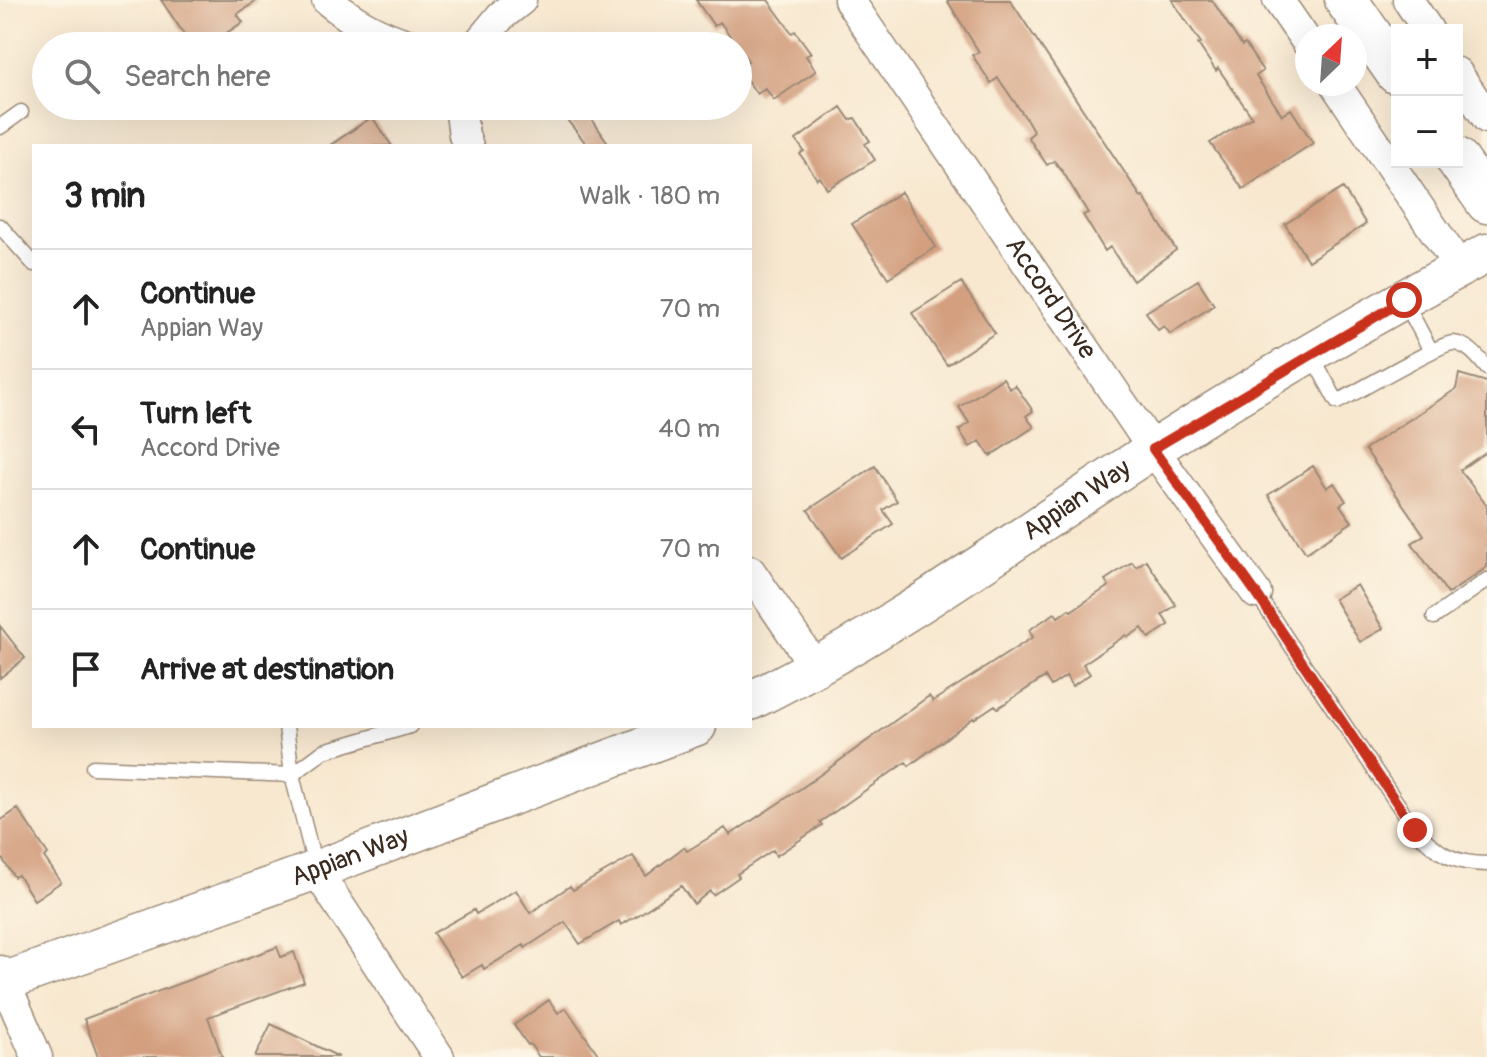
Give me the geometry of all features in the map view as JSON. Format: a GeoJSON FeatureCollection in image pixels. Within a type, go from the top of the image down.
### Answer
{"type":"FeatureCollection","features":[{"type":"Feature","properties":{"kind":"main road"},"geometry":{"type":"LineString","coordinates":[[1346,0],[1391,64]]}},
{"type":"Feature","properties":{"kind":"main road"},"geometry":{"type":"LineString","coordinates":[[1463,168],[1487,202]]}},
{"type":"Feature","properties":{"kind":"street"},"geometry":{"type":"LineString","coordinates":[[327,0],[373,32]]}},
{"type":"Feature","properties":{"kind":"street"},"geometry":{"type":"LineString","coordinates":[[485,32],[521,0]]}},
{"type":"Feature","properties":{"kind":"street","name":"Accord Drive"},"geometry":{"type":"LineString","coordinates":[[849,0],[1153,449],[1256,593]]}},
{"type":"Feature","properties":{"kind":"street"},"geometry":{"type":"LineString","coordinates":[[1278,0],[1295,25]]}},
{"type":"Feature","properties":{"kind":"street"},"geometry":{"type":"LineString","coordinates":[[1408,0],[1424,24]]}},
{"type":"Feature","properties":{"kind":"street"},"geometry":{"type":"LineString","coordinates":[[1463,82],[1487,118]]}},
{"type":"Feature","properties":{"kind":"street"},"geometry":{"type":"LineString","coordinates":[[1344,96],[1473,260]]}},
{"type":"Feature","properties":{"kind":"street"},"geometry":{"type":"LineString","coordinates":[[462,120],[467,144]]}},
{"type":"Feature","properties":{"kind":"street","name":"Appian Way"},"geometry":{"type":"LineString","coordinates":[[752,700],[816,668],[917,607],[1153,449],[1473,260]]}},
{"type":"Feature","properties":{"kind":"street"},"geometry":{"type":"LineString","coordinates":[[752,574],[816,668]]}},
{"type":"Feature","properties":{"kind":"street","name":"Appian Way"},"geometry":{"type":"LineString","coordinates":[[2,978],[316,870],[692,728]]}},
{"type":"Feature","properties":{"kind":"street"},"geometry":{"type":"LineString","coordinates":[[316,870],[439,1057]]}},
{"type":"Feature","properties":{"kind":"street"},"geometry":{"type":"LineString","coordinates":[[2,978],[37,1057]]}},
{"type":"Feature","properties":{"kind":"lane"},"geometry":{"type":"LineString","coordinates":[[0,127],[21,112]]}},
{"type":"Feature","properties":{"kind":"lane"},"geometry":{"type":"LineString","coordinates":[[0,226],[32,262]]}},
{"type":"Feature","properties":{"kind":"lane"},"geometry":{"type":"LineString","coordinates":[[1404,300],[1431,351]]}},
{"type":"Feature","properties":{"kind":"lane"},"geometry":{"type":"LineString","coordinates":[[1311,353],[1337,402],[1450,343],[1465,346],[1487,368]]}},
{"type":"Feature","properties":{"kind":"lane"},"geometry":{"type":"LineString","coordinates":[[1434,617],[1487,580]]}},
{"type":"Feature","properties":{"kind":"lane"},"geometry":{"type":"LineString","coordinates":[[1256,593],[1415,830],[1448,858],[1467,864],[1487,864]]}},
{"type":"Feature","properties":{"kind":"lane"},"geometry":{"type":"LineString","coordinates":[[286,728],[292,775],[316,870]]}},
{"type":"Feature","properties":{"kind":"lane"},"geometry":{"type":"LineString","coordinates":[[93,767],[292,775],[324,751],[403,728]]}},
{"type":"Feature","properties":{"kind":"building"},"geometry":{"type":"Polygon","coordinates":[[[161,0],[258,0],[237,14],[243,22],[228,32],[183,32],[161,0]]]}},
{"type":"Feature","properties":{"kind":"building"},"geometry":{"type":"Polygon","coordinates":[[[696,0],[768,0],[811,53],[806,56],[816,71],[774,100],[765,88],[757,94],[752,87],[752,32],[727,32],[720,22],[714,26],[696,0]]]}},
{"type":"Feature","properties":{"kind":"building"},"geometry":{"type":"Polygon","coordinates":[[[947,0],[1010,0],[1176,250],[1133,281],[1110,247],[1105,251],[1083,215],[1088,213],[1063,172],[1054,161],[1047,165],[1028,137],[1034,132],[1027,120],[998,78],[991,83],[972,55],[979,52],[947,0]]]}},
{"type":"Feature","properties":{"kind":"building"},"geometry":{"type":"Polygon","coordinates":[[[1172,0],[1212,0],[1242,46],[1245,44],[1263,71],[1256,76],[1282,115],[1291,109],[1313,143],[1243,189],[1210,143],[1252,117],[1218,68],[1216,71],[1172,0]]]}},
{"type":"Feature","properties":{"kind":"building"},"geometry":{"type":"Polygon","coordinates":[[[841,107],[850,120],[855,118],[870,141],[865,144],[875,160],[827,189],[800,154],[804,151],[796,140],[841,107]]]}},
{"type":"Feature","properties":{"kind":"building"},"geometry":{"type":"Polygon","coordinates":[[[368,120],[374,120],[391,144],[332,144],[368,120]]]}},
{"type":"Feature","properties":{"kind":"building"},"geometry":{"type":"Polygon","coordinates":[[[567,120],[592,120],[609,144],[586,144],[567,120]]]}},
{"type":"Feature","properties":{"kind":"building"},"geometry":{"type":"Polygon","coordinates":[[[1343,188],[1366,224],[1308,261],[1285,224],[1343,188]]]}},
{"type":"Feature","properties":{"kind":"building"},"geometry":{"type":"Polygon","coordinates":[[[901,192],[936,247],[888,278],[852,224],[901,192]]]}},
{"type":"Feature","properties":{"kind":"building"},"geometry":{"type":"Polygon","coordinates":[[[1198,280],[1214,305],[1170,334],[1164,326],[1158,330],[1146,312],[1198,280]]]}},
{"type":"Feature","properties":{"kind":"building"},"geometry":{"type":"Polygon","coordinates":[[[961,282],[995,333],[947,365],[912,313],[961,282]]]}},
{"type":"Feature","properties":{"kind":"building"},"geometry":{"type":"Polygon","coordinates":[[[1459,374],[1487,382],[1487,451],[1460,470],[1487,506],[1487,567],[1448,594],[1412,543],[1424,535],[1365,449],[1456,389],[1459,374]]]}},
{"type":"Feature","properties":{"kind":"building"},"geometry":{"type":"Polygon","coordinates":[[[1003,378],[1010,389],[1015,385],[1033,411],[1026,416],[1034,427],[990,456],[980,441],[970,447],[959,430],[969,423],[959,407],[1003,378]]]}},
{"type":"Feature","properties":{"kind":"building"},"geometry":{"type":"Polygon","coordinates":[[[875,466],[897,501],[883,510],[893,524],[841,558],[808,510],[875,466]]]}},
{"type":"Feature","properties":{"kind":"building"},"geometry":{"type":"Polygon","coordinates":[[[1313,466],[1327,488],[1334,483],[1346,501],[1340,505],[1352,522],[1306,553],[1268,495],[1313,466]]]}},
{"type":"Feature","properties":{"kind":"building"},"geometry":{"type":"Polygon","coordinates":[[[1146,560],[1176,605],[1162,615],[1169,625],[1149,638],[1142,628],[1128,637],[1126,635],[1083,664],[1090,674],[1072,686],[1066,676],[1051,686],[1045,677],[998,708],[995,705],[973,718],[909,766],[906,762],[820,822],[822,825],[776,856],[773,850],[737,874],[739,877],[713,895],[710,891],[694,904],[681,886],[621,925],[619,921],[580,944],[565,922],[525,948],[524,945],[484,969],[482,965],[462,977],[433,933],[474,910],[476,914],[516,890],[530,913],[570,886],[573,890],[633,856],[646,876],[684,847],[687,851],[725,828],[730,835],[806,785],[929,696],[933,701],[1033,637],[1029,630],[1055,613],[1058,617],[1069,609],[1071,611],[1109,586],[1105,580],[1132,562],[1136,567],[1146,560]]]}},
{"type":"Feature","properties":{"kind":"building"},"geometry":{"type":"Polygon","coordinates":[[[1357,585],[1383,629],[1360,642],[1334,599],[1357,585]]]}},
{"type":"Feature","properties":{"kind":"building"},"geometry":{"type":"Polygon","coordinates":[[[0,626],[25,658],[0,678],[0,626]]]}},
{"type":"Feature","properties":{"kind":"building"},"geometry":{"type":"Polygon","coordinates":[[[18,809],[48,854],[44,857],[61,882],[34,900],[0,855],[0,821],[18,809]]]}},
{"type":"Feature","properties":{"kind":"building"},"geometry":{"type":"Polygon","coordinates":[[[277,947],[281,957],[294,952],[304,982],[208,1017],[222,1057],[98,1057],[84,1019],[277,947]]]}},
{"type":"Feature","properties":{"kind":"building"},"geometry":{"type":"Polygon","coordinates":[[[549,1000],[558,1013],[566,1008],[600,1057],[539,1057],[528,1045],[514,1025],[549,1000]]]}},
{"type":"Feature","properties":{"kind":"building"},"geometry":{"type":"Polygon","coordinates":[[[271,1024],[339,1057],[255,1057],[271,1024]]]}},
{"type":"Feature","properties":{"kind":"route"},"geometry":{"type":"LineString","coordinates":[[1404,300],[1153,449],[1256,593],[1415,830]]}}]}
